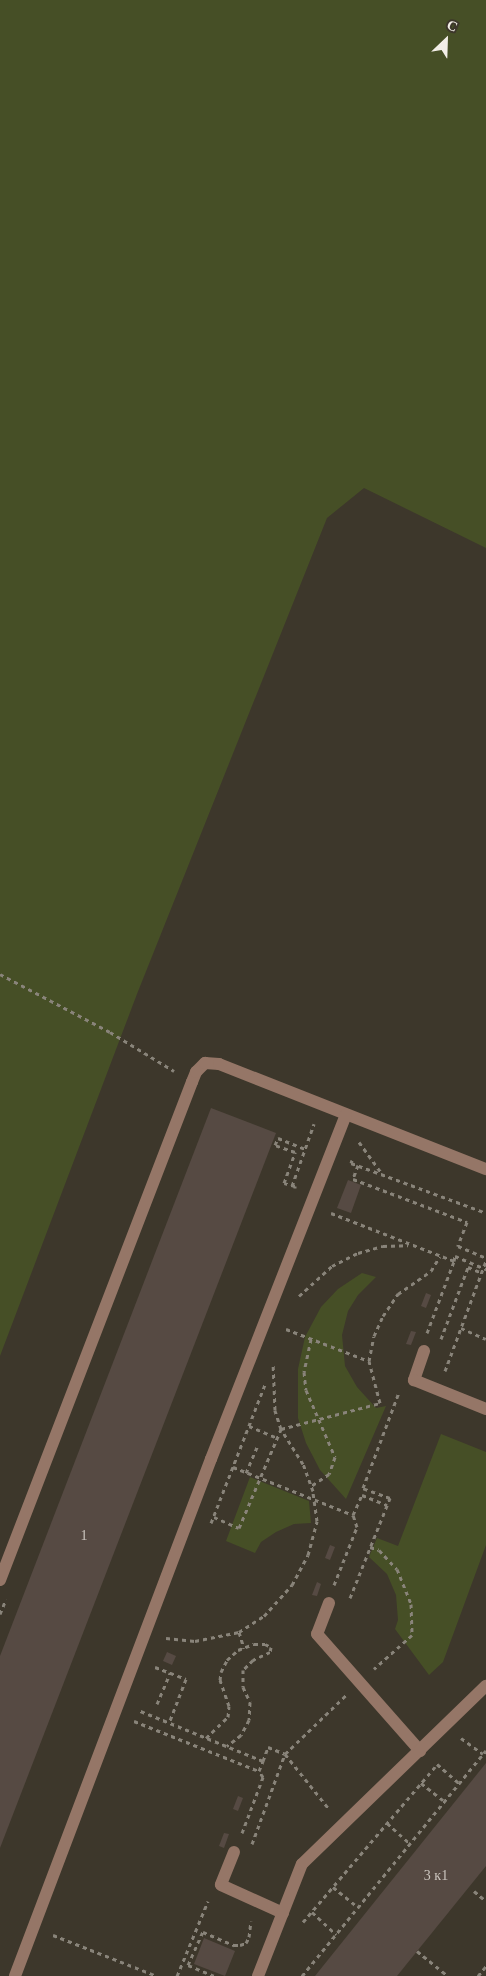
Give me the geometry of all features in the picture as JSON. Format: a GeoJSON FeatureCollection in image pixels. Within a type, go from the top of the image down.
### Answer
{"type":"FeatureCollection","features":[{"type":"Feature","properties":{"kind":"lane"},"geometry":{"type":"LineString","coordinates":[[0,1580],[192,1082],[196,1072],[205,1063],[219,1064],[486,1169]]}},
{"type":"Feature","properties":{"kind":"lane"},"geometry":{"type":"LineString","coordinates":[[15,1976],[211,1459],[346,1115]]}},
{"type":"Feature","properties":{"kind":"lane"},"geometry":{"type":"LineString","coordinates":[[424,1351],[414,1380],[486,1409]]}},
{"type":"Feature","properties":{"kind":"lane"},"geometry":{"type":"LineString","coordinates":[[330,1603],[317,1634],[420,1751]]}},
{"type":"Feature","properties":{"kind":"lane"},"geometry":{"type":"LineString","coordinates":[[258,1976],[302,1864],[486,1687]]}},
{"type":"Feature","properties":{"kind":"lane"},"geometry":{"type":"LineString","coordinates":[[234,1852],[221,1884],[283,1913]]}},
{"type":"Feature","properties":{"kind":"path"},"geometry":{"type":"LineString","coordinates":[[0,974],[110,1032],[192,1082]]}},
{"type":"Feature","properties":{"kind":"path"},"geometry":{"type":"LineString","coordinates":[[305,1121],[359,1142],[382,1174]]}},
{"type":"Feature","properties":{"kind":"path"},"geometry":{"type":"LineString","coordinates":[[292,1186],[314,1124]]}},
{"type":"Feature","properties":{"kind":"path"},"geometry":{"type":"LineString","coordinates":[[356,1149],[359,1142]]}},
{"type":"Feature","properties":{"kind":"path"},"geometry":{"type":"LineString","coordinates":[[354,1156],[351,1162],[486,1213]]}},
{"type":"Feature","properties":{"kind":"path"},"geometry":{"type":"LineString","coordinates":[[358,1165],[353,1179],[466,1222],[458,1246],[486,1259],[485,1268],[443,1376]]}},
{"type":"Feature","properties":{"kind":"path"},"geometry":{"type":"LineString","coordinates":[[328,1222],[334,1205]]}},
{"type":"Feature","properties":{"kind":"path"},"geometry":{"type":"LineString","coordinates":[[331,1213],[454,1261]]}},
{"type":"Feature","properties":{"kind":"path"},"geometry":{"type":"LineString","coordinates":[[299,1296],[332,1266],[358,1253],[382,1246],[411,1244]]}},
{"type":"Feature","properties":{"kind":"path"},"geometry":{"type":"LineString","coordinates":[[280,1429],[380,1403],[369,1361],[374,1336],[383,1316],[398,1294],[431,1271],[440,1256]]}},
{"type":"Feature","properties":{"kind":"path"},"geometry":{"type":"LineString","coordinates":[[430,1326],[455,1256],[485,1268]]}},
{"type":"Feature","properties":{"kind":"path"},"geometry":{"type":"LineString","coordinates":[[440,1342],[468,1267],[482,1273]]}},
{"type":"Feature","properties":{"kind":"path"},"geometry":{"type":"LineString","coordinates":[[296,1304],[303,1286]]}},
{"type":"Feature","properties":{"kind":"path"},"geometry":{"type":"LineString","coordinates":[[283,1338],[290,1321]]}},
{"type":"Feature","properties":{"kind":"path"},"geometry":{"type":"LineString","coordinates":[[461,1328],[486,1339]]}},
{"type":"Feature","properties":{"kind":"path"},"geometry":{"type":"LineString","coordinates":[[286,1329],[369,1361]]}},
{"type":"Feature","properties":{"kind":"path"},"geometry":{"type":"LineString","coordinates":[[311,1339],[304,1372],[306,1390],[317,1420],[335,1457],[329,1474],[311,1486]]}},
{"type":"Feature","properties":{"kind":"path"},"geometry":{"type":"LineString","coordinates":[[270,1372],[276,1355]]}},
{"type":"Feature","properties":{"kind":"path"},"geometry":{"type":"LineString","coordinates":[[166,1638],[195,1642],[239,1632],[264,1616],[292,1585],[310,1546],[316,1521],[314,1500],[303,1464],[280,1429],[274,1410],[273,1363]]}},
{"type":"Feature","properties":{"kind":"path"},"geometry":{"type":"LineString","coordinates":[[440,1363],[447,1366]]}},
{"type":"Feature","properties":{"kind":"path"},"geometry":{"type":"LineString","coordinates":[[210,1525],[266,1381]]}},
{"type":"Feature","properties":{"kind":"path"},"geometry":{"type":"LineString","coordinates":[[347,1606],[390,1498],[363,1488],[402,1384]]}},
{"type":"Feature","properties":{"kind":"path"},"geometry":{"type":"LineString","coordinates":[[248,1426],[277,1438]]}},
{"type":"Feature","properties":{"kind":"path"},"geometry":{"type":"LineString","coordinates":[[214,1517],[239,1528],[280,1429]]}},
{"type":"Feature","properties":{"kind":"path"},"geometry":{"type":"LineString","coordinates":[[246,1472],[258,1444]]}},
{"type":"Feature","properties":{"kind":"path"},"geometry":{"type":"LineString","coordinates":[[232,1467],[353,1515]]}},
{"type":"Feature","properties":{"kind":"path"},"geometry":{"type":"LineString","coordinates":[[336,1580],[357,1527],[353,1515],[362,1495],[387,1505]]}},
{"type":"Feature","properties":{"kind":"path"},"geometry":{"type":"LineString","coordinates":[[252,1846],[285,1754],[412,1635],[411,1604],[397,1569],[379,1550],[370,1547]]}},
{"type":"Feature","properties":{"kind":"path"},"geometry":{"type":"LineString","coordinates":[[0,1614],[7,1595]]}},
{"type":"Feature","properties":{"kind":"path"},"geometry":{"type":"LineString","coordinates":[[164,1645],[170,1629]]}},
{"type":"Feature","properties":{"kind":"path"},"geometry":{"type":"LineString","coordinates":[[239,1632],[244,1648]]}},
{"type":"Feature","properties":{"kind":"path"},"geometry":{"type":"LineString","coordinates":[[205,1738],[228,1717],[229,1706],[221,1686],[221,1672],[228,1660],[244,1648],[254,1644],[265,1644],[271,1647],[270,1652],[252,1660],[243,1670],[243,1687],[250,1702],[249,1720],[241,1735],[226,1747]]}},
{"type":"Feature","properties":{"kind":"path"},"geometry":{"type":"LineString","coordinates":[[152,1676],[158,1660]]}},
{"type":"Feature","properties":{"kind":"path"},"geometry":{"type":"LineString","coordinates":[[155,1667],[186,1680],[169,1723]]}},
{"type":"Feature","properties":{"kind":"path"},"geometry":{"type":"LineString","coordinates":[[157,1704],[170,1673]]}},
{"type":"Feature","properties":{"kind":"path"},"geometry":{"type":"LineString","coordinates":[[130,1731],[142,1702]]}},
{"type":"Feature","properties":{"kind":"path"},"geometry":{"type":"LineString","coordinates":[[138,1710],[263,1761]]}},
{"type":"Feature","properties":{"kind":"path"},"geometry":{"type":"LineString","coordinates":[[134,1721],[259,1771],[263,1777],[243,1832]]}},
{"type":"Feature","properties":{"kind":"path"},"geometry":{"type":"LineString","coordinates":[[455,1744],[467,1730]]}},
{"type":"Feature","properties":{"kind":"path"},"geometry":{"type":"LineString","coordinates":[[460,1737],[482,1754]]}},
{"type":"Feature","properties":{"kind":"path"},"geometry":{"type":"LineString","coordinates":[[259,1771],[268,1747],[285,1754],[329,1809]]}},
{"type":"Feature","properties":{"kind":"path"},"geometry":{"type":"LineString","coordinates":[[302,1976],[486,1750]]}},
{"type":"Feature","properties":{"kind":"path"},"geometry":{"type":"LineString","coordinates":[[300,1926],[443,1758]]}},
{"type":"Feature","properties":{"kind":"path"},"geometry":{"type":"LineString","coordinates":[[438,1764],[459,1783]]}},
{"type":"Feature","properties":{"kind":"path"},"geometry":{"type":"LineString","coordinates":[[421,1783],[444,1801]]}},
{"type":"Feature","properties":{"kind":"path"},"geometry":{"type":"LineString","coordinates":[[322,1815],[336,1802]]}},
{"type":"Feature","properties":{"kind":"path"},"geometry":{"type":"LineString","coordinates":[[387,1823],[410,1844]]}},
{"type":"Feature","properties":{"kind":"path"},"geometry":{"type":"LineString","coordinates":[[333,1887],[358,1908]]}},
{"type":"Feature","properties":{"kind":"path"},"geometry":{"type":"LineString","coordinates":[[474,1892],[486,1901]]}},
{"type":"Feature","properties":{"kind":"path"},"geometry":{"type":"LineString","coordinates":[[177,1976],[208,1899],[217,1903]]}},
{"type":"Feature","properties":{"kind":"path"},"geometry":{"type":"LineString","coordinates":[[312,1912],[336,1934]]}},
{"type":"Feature","properties":{"kind":"path"},"geometry":{"type":"LineString","coordinates":[[214,1976],[188,1965],[202,1932],[234,1945],[246,1943],[252,1930],[251,1920],[246,1917]]}},
{"type":"Feature","properties":{"kind":"path"},"geometry":{"type":"LineString","coordinates":[[34,1927],[157,1976]]}},
{"type":"Feature","properties":{"kind":"path"},"geometry":{"type":"LineString","coordinates":[[417,1951],[448,1976]]}},
{"type":"Feature","properties":{"kind":"path"},"geometry":{"type":"LineString","coordinates":[[478,1976],[486,1966]]}},
{"type":"Feature","properties":{"kind":"green space"},"geometry":{"type":"Polygon","coordinates":[[[0,0],[486,0],[486,548],[364,488],[327,518],[137,994],[0,1356],[0,0]]]}},
{"type":"Feature","properties":{"kind":"green space"},"geometry":{"type":"Polygon","coordinates":[[[362,1273],[376,1277],[358,1295],[348,1311],[342,1335],[345,1366],[357,1387],[376,1408],[386,1406],[346,1499],[320,1470],[306,1443],[298,1418],[298,1369],[305,1337],[321,1307],[338,1289],[362,1273]]]}},
{"type":"Feature","properties":{"kind":"green space"},"geometry":{"type":"Polygon","coordinates":[[[441,1434],[486,1452],[486,1545],[443,1662],[429,1675],[395,1629],[398,1620],[396,1595],[387,1574],[369,1557],[377,1538],[398,1546],[441,1434]]]}},
{"type":"Feature","properties":{"kind":"green space"},"geometry":{"type":"Polygon","coordinates":[[[250,1477],[309,1501],[311,1523],[294,1524],[276,1532],[261,1542],[255,1553],[226,1541],[250,1477]]]}},
{"type":"Feature","properties":{"kind":"building"},"geometry":{"type":"Polygon","coordinates":[[[211,1108],[276,1133],[0,1848],[0,1656],[211,1108]]]}},
{"type":"Feature","properties":{"kind":"building"},"geometry":{"type":"Polygon","coordinates":[[[348,1180],[361,1185],[351,1213],[337,1208],[348,1180]]]}},
{"type":"Feature","properties":{"kind":"building"},"geometry":{"type":"Polygon","coordinates":[[[426,1293],[431,1295],[426,1308],[421,1306],[426,1293]]]}},
{"type":"Feature","properties":{"kind":"building"},"geometry":{"type":"Polygon","coordinates":[[[411,1331],[416,1332],[411,1345],[406,1344],[411,1331]]]}},
{"type":"Feature","properties":{"kind":"building"},"geometry":{"type":"Polygon","coordinates":[[[330,1545],[335,1547],[330,1560],[325,1558],[330,1545]]]}},
{"type":"Feature","properties":{"kind":"building"},"geometry":{"type":"Polygon","coordinates":[[[317,1582],[321,1584],[317,1596],[312,1595],[317,1582]]]}},
{"type":"Feature","properties":{"kind":"building"},"geometry":{"type":"Polygon","coordinates":[[[167,1652],[176,1656],[172,1665],[163,1661],[167,1652]]]}},
{"type":"Feature","properties":{"kind":"building"},"geometry":{"type":"Polygon","coordinates":[[[486,1763],[486,1866],[397,1976],[315,1976],[486,1763]]]}},
{"type":"Feature","properties":{"kind":"building"},"geometry":{"type":"Polygon","coordinates":[[[238,1796],[243,1798],[238,1811],[233,1809],[238,1796]]]}},
{"type":"Feature","properties":{"kind":"building"},"geometry":{"type":"Polygon","coordinates":[[[224,1833],[229,1834],[224,1848],[219,1846],[224,1833]]]}},
{"type":"Feature","properties":{"kind":"building"},"geometry":{"type":"Polygon","coordinates":[[[204,1938],[235,1951],[225,1976],[194,1964],[204,1938]]]}}]}
